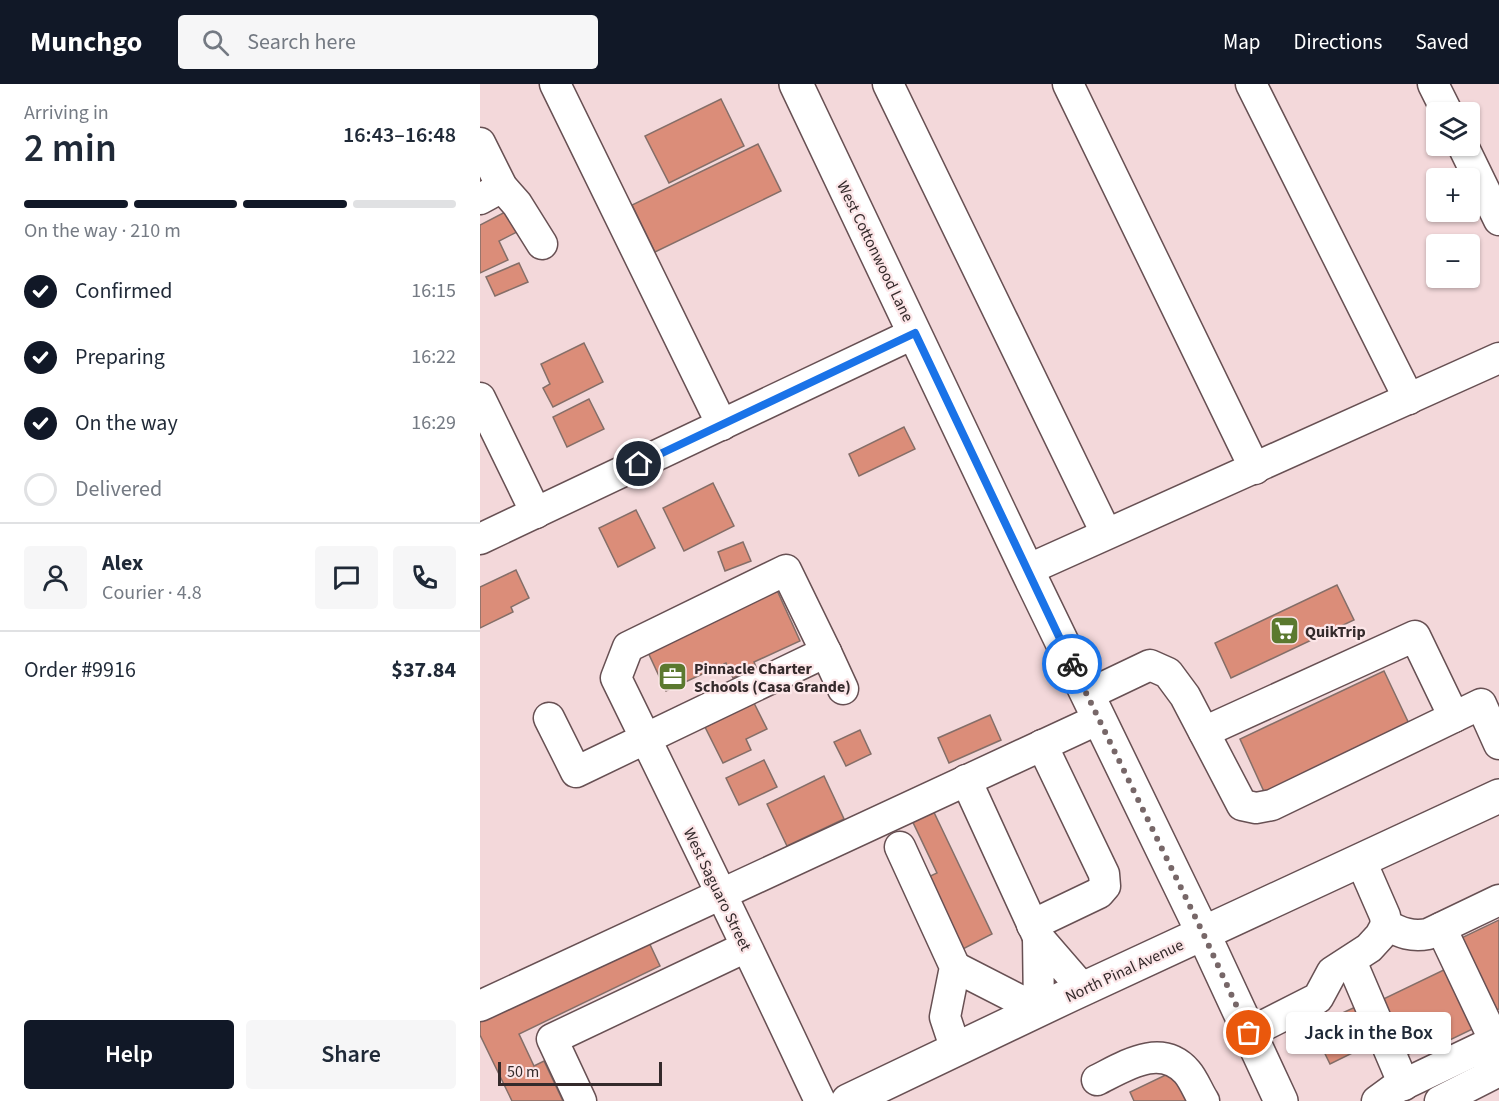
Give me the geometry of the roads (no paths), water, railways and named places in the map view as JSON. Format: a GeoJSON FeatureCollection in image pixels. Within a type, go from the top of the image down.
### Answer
{"type":"FeatureCollection","features":[{"type":"Feature","properties":{"kind":"main road","name":"West Cottonwood Lane"},"geometry":{"type":"LineString","coordinates":[[796,84],[1203,933],[1281,1101]]}},
{"type":"Feature","properties":{"kind":"main road","name":"North Pinal Avenue"},"geometry":{"type":"LineString","coordinates":[[848,1101],[1499,796]]}},
{"type":"Feature","properties":{"kind":"street"},"geometry":{"type":"LineString","coordinates":[[555,84],[722,424]]}},
{"type":"Feature","properties":{"kind":"street"},"geometry":{"type":"LineString","coordinates":[[888,84],[1106,533]]}},
{"type":"Feature","properties":{"kind":"street"},"geometry":{"type":"LineString","coordinates":[[1068,84],[1255,469]]}},
{"type":"Feature","properties":{"kind":"street"},"geometry":{"type":"LineString","coordinates":[[1251,84],[1409,399]]}},
{"type":"Feature","properties":{"kind":"street"},"geometry":{"type":"LineString","coordinates":[[1433,84],[1442,102]]}},
{"type":"Feature","properties":{"kind":"street"},"geometry":{"type":"LineString","coordinates":[[480,143],[491,194],[517,204],[542,244]]}},
{"type":"Feature","properties":{"kind":"street"},"geometry":{"type":"LineString","coordinates":[[1468,156],[1499,220]]}},
{"type":"Feature","properties":{"kind":"street"},"geometry":{"type":"LineString","coordinates":[[480,539],[915,333]]}},
{"type":"Feature","properties":{"kind":"street"},"geometry":{"type":"LineString","coordinates":[[1027,570],[1499,358]]}},
{"type":"Feature","properties":{"kind":"street"},"geometry":{"type":"LineString","coordinates":[[480,398],[536,513]]}},
{"type":"Feature","properties":{"kind":"street","name":"West Saguaro Street"},"geometry":{"type":"LineString","coordinates":[[820,1101],[616,678],[628,647],[786,570],[826,652]]}},
{"type":"Feature","properties":{"kind":"street"},"geometry":{"type":"LineString","coordinates":[[1204,732],[1415,636],[1454,717]]}},
{"type":"Feature","properties":{"kind":"street"},"geometry":{"type":"LineString","coordinates":[[549,718],[576,772],[826,652],[843,689]]}},
{"type":"Feature","properties":{"kind":"street"},"geometry":{"type":"LineString","coordinates":[[480,1006],[1042,745],[1150,665],[1168,673],[1185,696],[1242,805],[1256,808],[1272,805],[1481,704],[1499,744]]}},
{"type":"Feature","properties":{"kind":"street"},"geometry":{"type":"LineString","coordinates":[[1035,931],[1099,893],[1105,886],[1104,874],[1042,745]]}},
{"type":"Feature","properties":{"kind":"street"},"geometry":{"type":"LineString","coordinates":[[966,780],[1035,931],[1083,989]]}},
{"type":"Feature","properties":{"kind":"street"},"geometry":{"type":"LineString","coordinates":[[900,847],[956,967],[945,1017],[956,1050]]}},
{"type":"Feature","properties":{"kind":"street"},"geometry":{"type":"LineString","coordinates":[[1249,1033],[1318,998],[1332,972],[1369,948],[1380,936],[1386,925],[1386,916],[1361,861]]}},
{"type":"Feature","properties":{"kind":"street"},"geometry":{"type":"LineString","coordinates":[[1386,925],[1401,933],[1416,936],[1428,934],[1499,900]]}},
{"type":"Feature","properties":{"kind":"street"},"geometry":{"type":"LineString","coordinates":[[1441,928],[1494,1045],[1495,1073],[1456,1097]]}},
{"type":"Feature","properties":{"kind":"street"},"geometry":{"type":"LineString","coordinates":[[1035,931],[1039,1010]]}},
{"type":"Feature","properties":{"kind":"street"},"geometry":{"type":"LineString","coordinates":[[581,1101],[552,1039],[746,946]]}},
{"type":"Feature","properties":{"kind":"street"},"geometry":{"type":"LineString","coordinates":[[1351,961],[1404,1085]]}},
{"type":"Feature","properties":{"kind":"street"},"geometry":{"type":"LineString","coordinates":[[956,967],[1039,1010]]}},
{"type":"Feature","properties":{"kind":"street"},"geometry":{"type":"LineString","coordinates":[[1377,1101],[1404,1085],[1494,1045]]}},
{"type":"Feature","properties":{"kind":"street"},"geometry":{"type":"LineString","coordinates":[[1097,1080],[1143,1059],[1167,1058],[1187,1072],[1203,1101]]}},
{"type":"Feature","properties":{"kind":"place","name":"QuikTrip"},"geometry":{"type":"Point","coordinates":[1284,631]}},
{"type":"Feature","properties":{"kind":"place","name":"Pinnacle Charter Schools (Casa Grande)"},"geometry":{"type":"Point","coordinates":[673,677]}},
{"type":"Feature","properties":{"kind":"place","name":"Jack in the Box"},"geometry":{"type":"Point","coordinates":[1249,1033]}}]}
